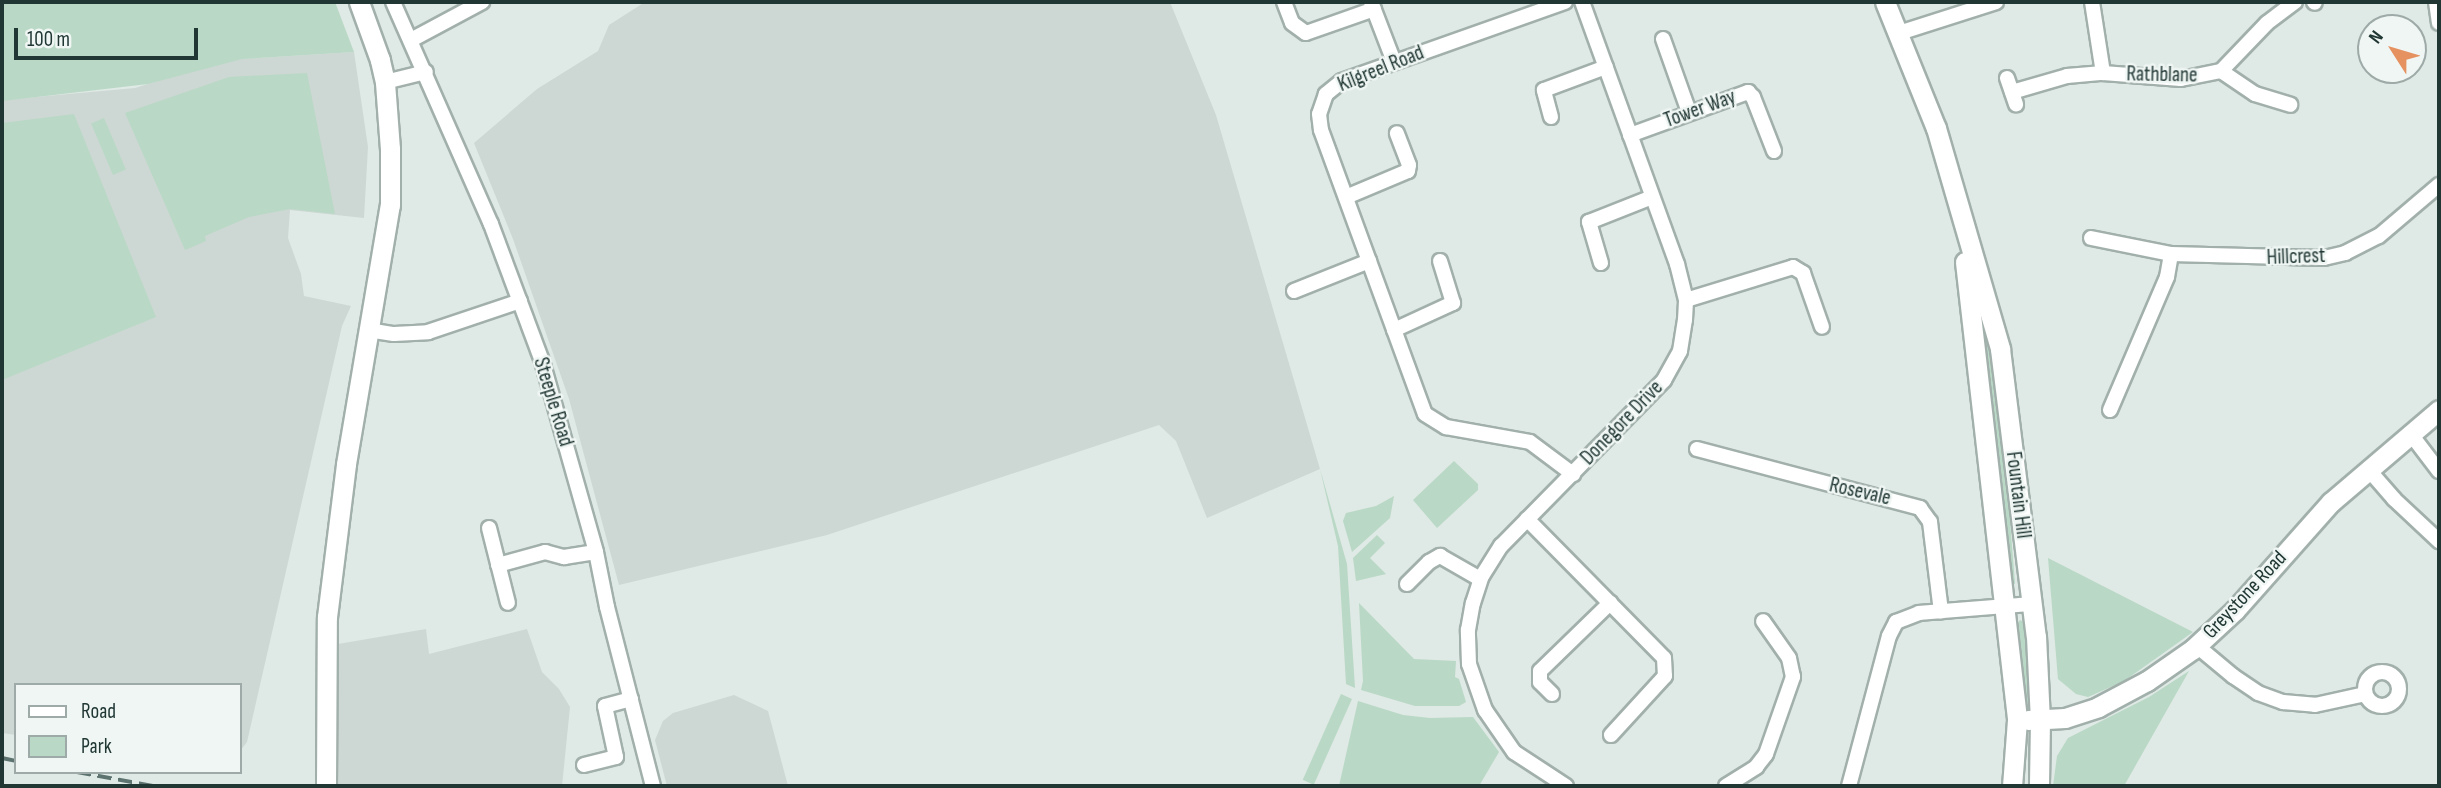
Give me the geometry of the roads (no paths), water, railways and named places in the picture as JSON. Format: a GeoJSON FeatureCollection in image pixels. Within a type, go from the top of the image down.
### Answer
{"type":"FeatureCollection","features":[{"type":"Feature","properties":{"kind":"street"},"geometry":{"type":"LineString","coordinates":[[326,786],[327,617],[346,464],[390,205],[390,149],[385,82],[359,2]]}},
{"type":"Feature","properties":{"kind":"street","name":"Steeple Road"},"geometry":{"type":"LineString","coordinates":[[393,2],[491,223],[542,361],[596,552],[653,786]]}},
{"type":"Feature","properties":{"kind":"street"},"geometry":{"type":"LineString","coordinates":[[411,40],[480,2]]}},
{"type":"Feature","properties":{"kind":"street"},"geometry":{"type":"LineString","coordinates":[[1284,2],[1292,23],[1306,33],[1372,5],[1394,62]]}},
{"type":"Feature","properties":{"kind":"street","name":"Kilgreel Road"},"geometry":{"type":"LineString","coordinates":[[1565,2],[1337,84],[1326,94],[1320,108],[1321,130],[1418,402],[1430,419],[1446,426],[1530,442],[1573,474]]}},
{"type":"Feature","properties":{"kind":"street","name":"Donegore Drive"},"geometry":{"type":"LineString","coordinates":[[1566,786],[1514,752],[1496,729],[1476,691],[1469,664],[1468,630],[1480,579],[1501,546],[1648,399],[1669,372],[1682,343],[1685,300],[1677,264],[1582,2]]}},
{"type":"Feature","properties":{"kind":"street","name":"Fountain Hill"},"geometry":{"type":"LineString","coordinates":[[1885,2],[1936,128],[2000,349],[2032,604],[2040,720],[2039,786]]}},
{"type":"Feature","properties":{"kind":"street"},"geometry":{"type":"LineString","coordinates":[[1899,33],[1996,2]]}},
{"type":"Feature","properties":{"kind":"street","name":"Rathblane"},"geometry":{"type":"LineString","coordinates":[[2092,2],[2103,73]]}},
{"type":"Feature","properties":{"kind":"street","name":"Rathblane"},"geometry":{"type":"LineString","coordinates":[[2011,91],[2067,76],[2103,73],[2181,79],[2221,71],[2267,23],[2295,2]]}},
{"type":"Feature","properties":{"kind":"street"},"geometry":{"type":"LineString","coordinates":[[1663,38],[1689,112]]}},
{"type":"Feature","properties":{"kind":"street"},"geometry":{"type":"LineString","coordinates":[[1551,117],[1544,90],[1606,66]]}},
{"type":"Feature","properties":{"kind":"street","name":"Rathblane"},"geometry":{"type":"LineString","coordinates":[[2221,71],[2242,87],[2283,99]]}},
{"type":"Feature","properties":{"kind":"street"},"geometry":{"type":"LineString","coordinates":[[385,82],[426,72]]}},
{"type":"Feature","properties":{"kind":"street","name":"Tower Way"},"geometry":{"type":"LineString","coordinates":[[1630,135],[1750,92],[1774,151]]}},
{"type":"Feature","properties":{"kind":"street"},"geometry":{"type":"LineString","coordinates":[[1346,197],[1409,170],[1397,133]]}},
{"type":"Feature","properties":{"kind":"street","name":"Hillcrest"},"geometry":{"type":"LineString","coordinates":[[2091,238],[2172,254],[2315,259],[2345,253],[2379,236],[2439,185]]}},
{"type":"Feature","properties":{"kind":"street"},"geometry":{"type":"LineString","coordinates":[[1601,263],[1589,222],[1652,197]]}},
{"type":"Feature","properties":{"kind":"street","name":"Fountain Hill"},"geometry":{"type":"LineString","coordinates":[[1959,208],[2017,720],[2012,786]]}},
{"type":"Feature","properties":{"kind":"street"},"geometry":{"type":"LineString","coordinates":[[2110,410],[2167,277],[2172,254]]}},
{"type":"Feature","properties":{"kind":"street"},"geometry":{"type":"LineString","coordinates":[[1294,291],[1369,261]]}},
{"type":"Feature","properties":{"kind":"street"},"geometry":{"type":"LineString","coordinates":[[1394,330],[1453,303],[1440,261]]}},
{"type":"Feature","properties":{"kind":"street"},"geometry":{"type":"LineString","coordinates":[[1685,300],[1793,267],[1803,273],[1822,327]]}},
{"type":"Feature","properties":{"kind":"street"},"geometry":{"type":"LineString","coordinates":[[368,330],[394,334],[428,332],[520,301]]}},
{"type":"Feature","properties":{"kind":"street","name":"Greystone Road"},"geometry":{"type":"LineString","coordinates":[[2017,720],[2065,718],[2098,707],[2147,681],[2197,646],[2235,610],[2303,531],[2368,469],[2439,410]]}},
{"type":"Feature","properties":{"kind":"street"},"geometry":{"type":"LineString","coordinates":[[2410,433],[2439,471]]}},
{"type":"Feature","properties":{"kind":"street","name":"Rosevale"},"geometry":{"type":"LineString","coordinates":[[1697,449],[1920,508],[1930,522],[1941,611]]}},
{"type":"Feature","properties":{"kind":"street"},"geometry":{"type":"LineString","coordinates":[[2368,469],[2394,499],[2439,541]]}},
{"type":"Feature","properties":{"kind":"street"},"geometry":{"type":"LineString","coordinates":[[1527,519],[1667,664],[1661,682],[1611,735]]}},
{"type":"Feature","properties":{"kind":"street"},"geometry":{"type":"LineString","coordinates":[[489,527],[508,603]]}},
{"type":"Feature","properties":{"kind":"street"},"geometry":{"type":"LineString","coordinates":[[498,565],[545,552],[564,557],[596,552]]}},
{"type":"Feature","properties":{"kind":"street"},"geometry":{"type":"LineString","coordinates":[[1407,584],[1429,562],[1440,556],[1480,579]]}},
{"type":"Feature","properties":{"kind":"street"},"geometry":{"type":"LineString","coordinates":[[1552,694],[1540,682],[1540,671],[1610,603]]}},
{"type":"Feature","properties":{"kind":"street"},"geometry":{"type":"LineString","coordinates":[[1849,786],[1892,629],[1908,616],[2032,604]]}},
{"type":"Feature","properties":{"kind":"street"},"geometry":{"type":"LineString","coordinates":[[1726,786],[1756,767],[1766,754],[1793,677],[1789,658],[1763,621]]}},
{"type":"Feature","properties":{"kind":"street"},"geometry":{"type":"LineString","coordinates":[[2197,646],[2232,676],[2259,693],[2283,702],[2315,705],[2365,694]]}},
{"type":"Feature","properties":{"kind":"street"},"geometry":{"type":"LineString","coordinates":[[584,765],[616,757],[605,706],[631,699]]}},
{"type":"Feature","properties":{"kind":"railway"},"geometry":{"type":"LineString","coordinates":[[2,758],[14,761]]}},
{"type":"Feature","properties":{"kind":"railway"},"geometry":{"type":"LineString","coordinates":[[88,774],[153,786]]}}]}
